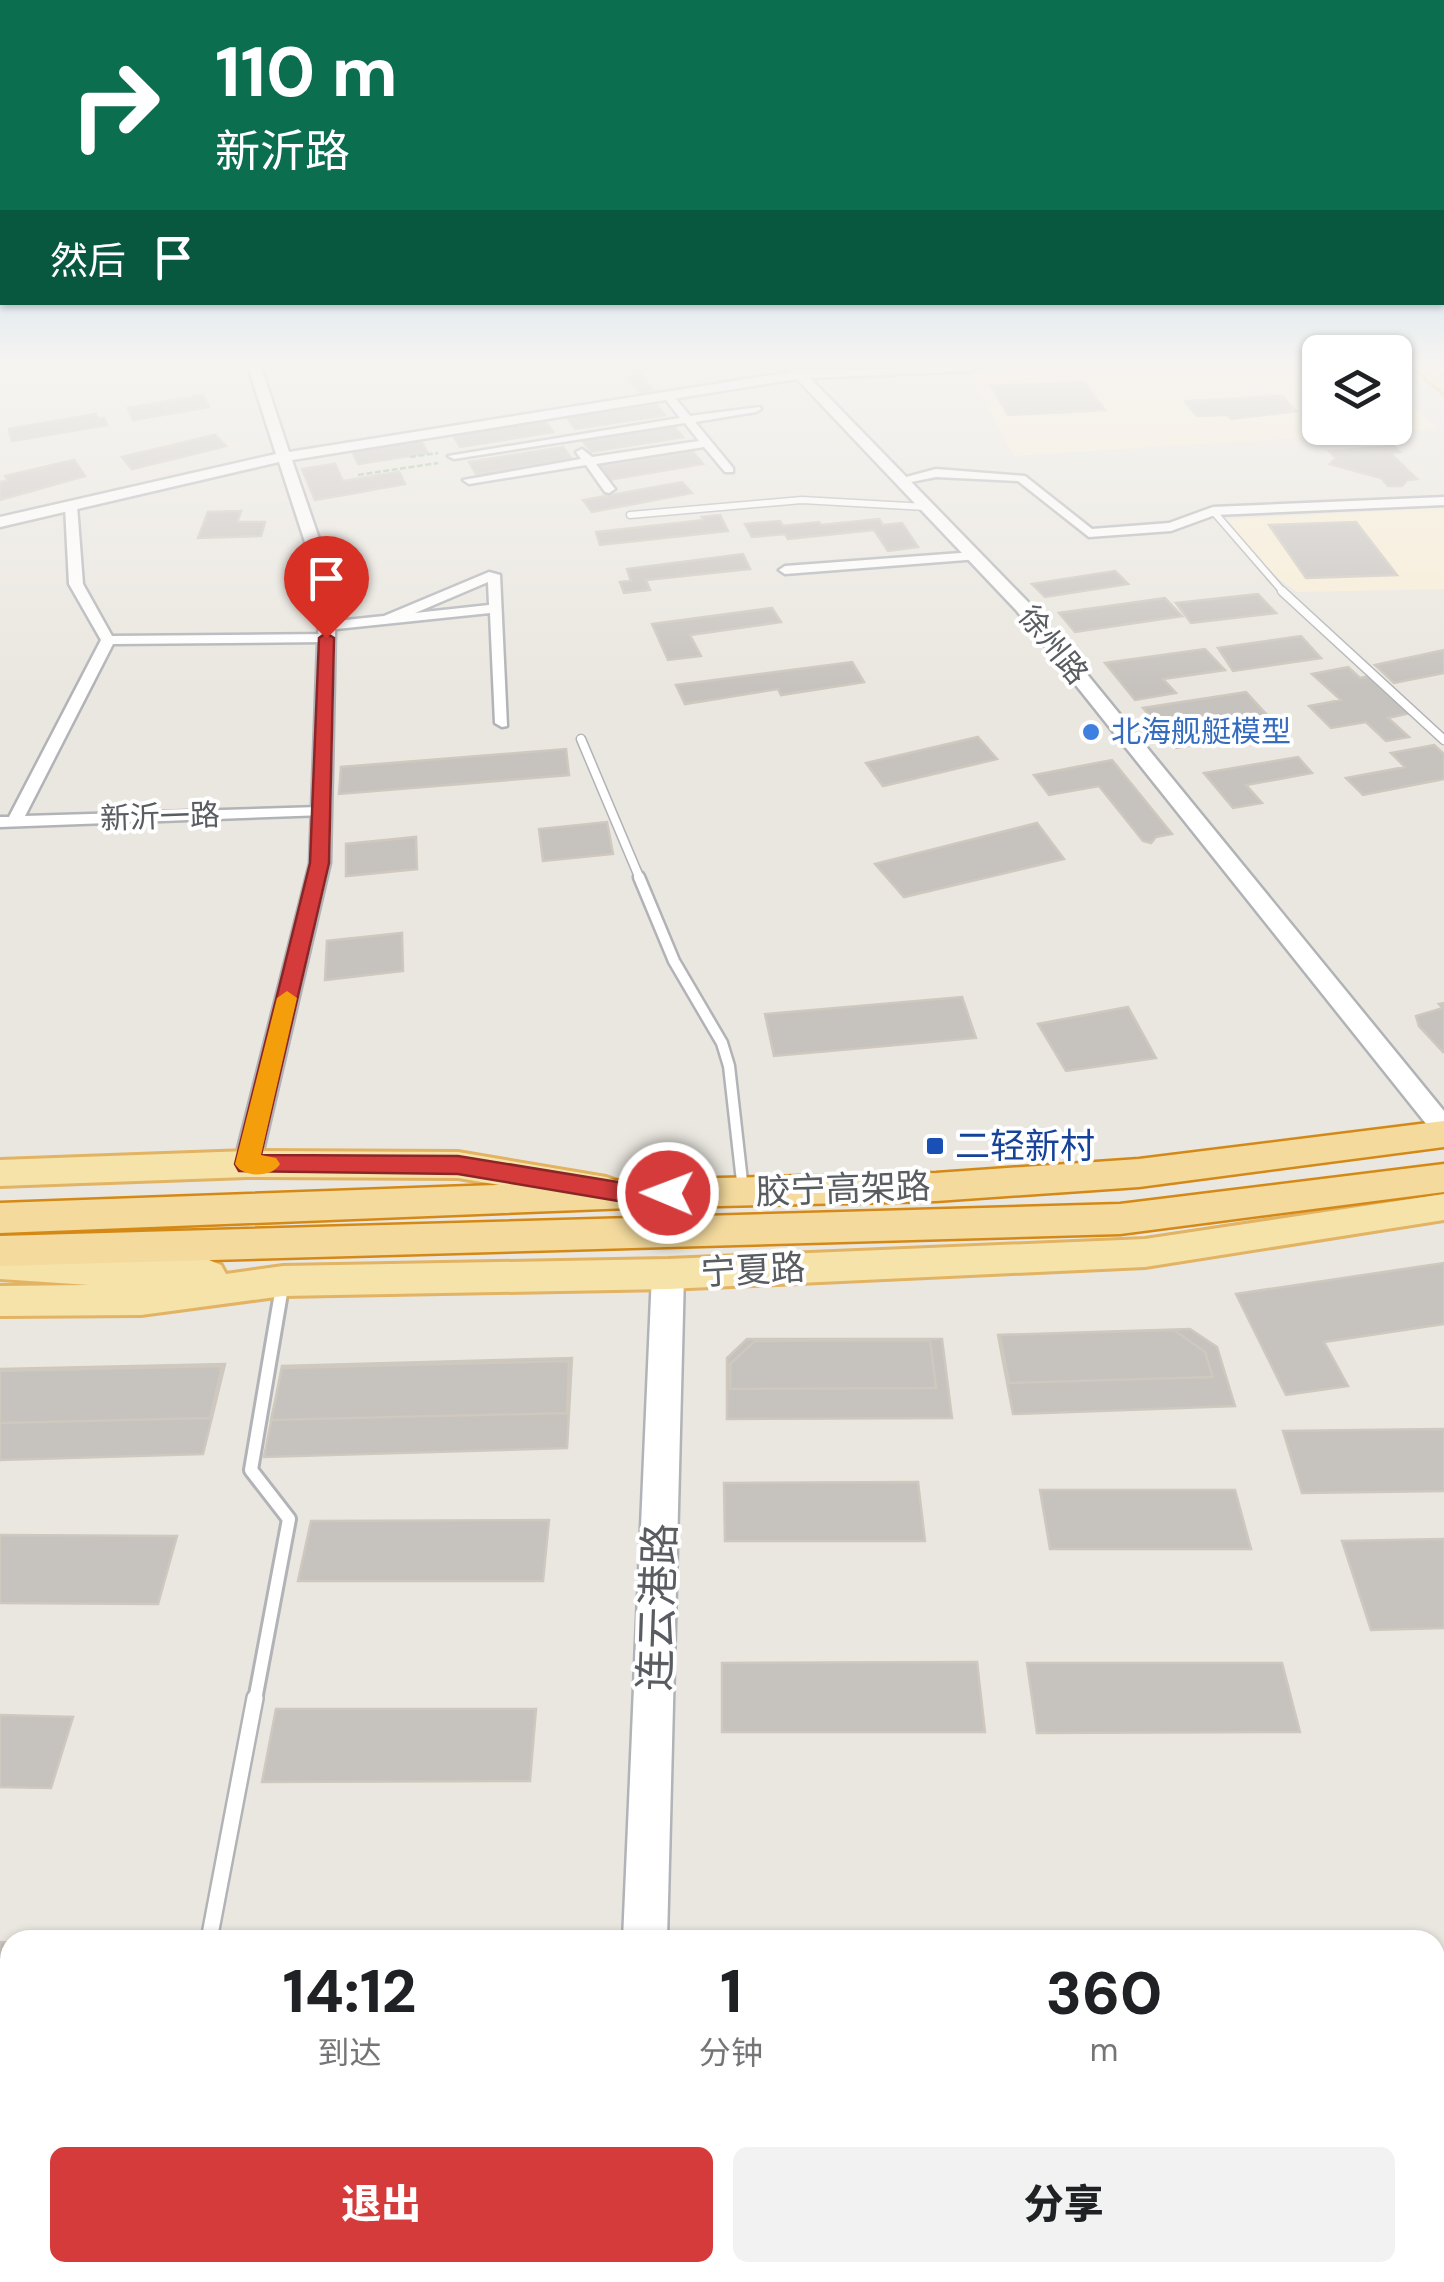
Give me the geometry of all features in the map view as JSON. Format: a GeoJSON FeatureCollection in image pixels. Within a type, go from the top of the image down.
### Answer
{"type":"FeatureCollection","features":[{"type":"Feature","properties":{"kind":"highway","name":"胶宁高架路"},"geometry":{"type":"LineString","coordinates":[[0,1218],[630,1194],[936,1187],[1140,1173],[1444,1131]]}},
{"type":"Feature","properties":{"kind":"highway","name":"胶宁高架路"},"geometry":{"type":"LineString","coordinates":[[2,1272],[1120,1219],[1444,1178]]}},
{"type":"Feature","properties":{"kind":"main road"},"geometry":{"type":"LineString","coordinates":[[0,1172],[247,1164],[458,1165],[630,1194]]}},
{"type":"Feature","properties":{"kind":"main road","name":"宁夏路"},"geometry":{"type":"LineString","coordinates":[[2,1272],[141,1300],[283,1282],[668,1274],[1145,1253],[1444,1208]]}},
{"type":"Feature","properties":{"kind":"main road","name":"连云港路"},"geometry":{"type":"LineString","coordinates":[[646,1930],[668,1274]]}},
{"type":"Feature","properties":{"kind":"street"},"geometry":{"type":"LineString","coordinates":[[0,522],[212,473]]}},
{"type":"Feature","properties":{"kind":"street"},"geometry":{"type":"LineString","coordinates":[[247,1164],[320,863],[328,588],[290,473]]}},
{"type":"Feature","properties":{"kind":"street"},"geometry":{"type":"LineString","coordinates":[[469,480],[512,473]]}},
{"type":"Feature","properties":{"kind":"street"},"geometry":{"type":"LineString","coordinates":[[598,473],[609,489]]}},
{"type":"Feature","properties":{"kind":"street","name":"徐州路"},"geometry":{"type":"LineString","coordinates":[[894,473],[1022,606],[1444,1131]]}},
{"type":"Feature","properties":{"kind":"street"},"geometry":{"type":"LineString","coordinates":[[900,480],[933,473]]}},
{"type":"Feature","properties":{"kind":"street"},"geometry":{"type":"LineString","coordinates":[[944,473],[1021,478],[1089,532],[1170,527],[1213,511],[1444,501]]}},
{"type":"Feature","properties":{"kind":"street"},"geometry":{"type":"LineString","coordinates":[[71,506],[76,584],[108,640]]}},
{"type":"Feature","properties":{"kind":"street"},"geometry":{"type":"LineString","coordinates":[[785,570],[974,556]]}},
{"type":"Feature","properties":{"kind":"street"},"geometry":{"type":"LineString","coordinates":[[388,620],[494,575],[502,723]]}},
{"type":"Feature","properties":{"kind":"street"},"geometry":{"type":"LineString","coordinates":[[108,640],[327,632],[388,620],[496,608]]}},
{"type":"Feature","properties":{"kind":"street"},"geometry":{"type":"LineString","coordinates":[[8,822],[108,640]]}},
{"type":"Feature","properties":{"kind":"street","name":"新沂一路"},"geometry":{"type":"LineString","coordinates":[[8,822],[320,812]]}},
{"type":"Feature","properties":{"kind":"lane"},"geometry":{"type":"LineString","coordinates":[[630,515],[802,500],[926,507]]}},
{"type":"Feature","properties":{"kind":"lane"},"geometry":{"type":"LineString","coordinates":[[1213,511],[1270,581],[1444,740]]}},
{"type":"Feature","properties":{"kind":"lane"},"geometry":{"type":"LineString","coordinates":[[581,738],[674,961],[722,1042],[729,1066],[743,1192]]}},
{"type":"Feature","properties":{"kind":"lane"},"geometry":{"type":"LineString","coordinates":[[211,1930],[290,1519],[251,1470],[283,1282]]}},
{"type":"Feature","properties":{"kind":"path"},"geometry":{"type":"LineString","coordinates":[[358,475],[368,473]]}},
{"type":"Feature","properties":{"kind":"shaded area"},"geometry":{"type":"Polygon","coordinates":[[[1444,508],[1444,589],[1297,592],[1260,565],[1227,519],[1444,508]]]}},
{"type":"Feature","properties":{"kind":"building"},"geometry":{"type":"Polygon","coordinates":[[[304,473],[339,473],[343,481],[400,473],[405,484],[315,500],[304,473]]]}},
{"type":"Feature","properties":{"kind":"building"},"geometry":{"type":"Polygon","coordinates":[[[604,473],[647,473],[609,480],[604,473]]]}},
{"type":"Feature","properties":{"kind":"building"},"geometry":{"type":"Polygon","coordinates":[[[1365,473],[1411,473],[1417,479],[1407,480],[1402,486],[1388,486],[1381,478],[1365,473]]]}},
{"type":"Feature","properties":{"kind":"building"},"geometry":{"type":"Polygon","coordinates":[[[5,476],[85,476],[0,500],[0,482],[8,481],[5,476]]]}},
{"type":"Feature","properties":{"kind":"building"},"geometry":{"type":"Polygon","coordinates":[[[682,482],[692,493],[592,512],[583,500],[682,482]]]}},
{"type":"Feature","properties":{"kind":"building"},"geometry":{"type":"Polygon","coordinates":[[[241,511],[237,522],[265,522],[261,536],[198,538],[208,512],[241,511]]]}},
{"type":"Feature","properties":{"kind":"building"},"geometry":{"type":"Polygon","coordinates":[[[720,515],[728,531],[600,545],[596,532],[704,520],[702,517],[720,515]]]}},
{"type":"Feature","properties":{"kind":"building"},"geometry":{"type":"Polygon","coordinates":[[[879,519],[883,525],[902,523],[918,547],[888,551],[874,530],[788,539],[785,534],[752,537],[745,524],[780,521],[783,526],[819,522],[821,525],[879,519]]]}},
{"type":"Feature","properties":{"kind":"building"},"geometry":{"type":"Polygon","coordinates":[[[1356,522],[1397,575],[1306,578],[1269,525],[1356,522]]]}},
{"type":"Feature","properties":{"kind":"building"},"geometry":{"type":"Polygon","coordinates":[[[743,554],[750,569],[646,580],[650,590],[624,593],[620,582],[631,581],[627,569],[743,554]]]}},
{"type":"Feature","properties":{"kind":"building"},"geometry":{"type":"Polygon","coordinates":[[[1115,571],[1128,584],[1045,597],[1032,584],[1115,571]]]}},
{"type":"Feature","properties":{"kind":"building"},"geometry":{"type":"Polygon","coordinates":[[[1258,594],[1276,613],[1191,623],[1176,603],[1258,594]]]}},
{"type":"Feature","properties":{"kind":"building"},"geometry":{"type":"Polygon","coordinates":[[[1165,598],[1182,616],[1075,632],[1059,613],[1165,598]]]}},
{"type":"Feature","properties":{"kind":"building"},"geometry":{"type":"Polygon","coordinates":[[[772,608],[781,622],[690,635],[701,656],[668,660],[652,624],[772,608]]]}},
{"type":"Feature","properties":{"kind":"building"},"geometry":{"type":"Polygon","coordinates":[[[1301,636],[1321,658],[1233,671],[1218,648],[1301,636]]]}},
{"type":"Feature","properties":{"kind":"building"},"geometry":{"type":"Polygon","coordinates":[[[1205,649],[1225,670],[1163,679],[1176,693],[1135,700],[1105,663],[1205,649]]]}},
{"type":"Feature","properties":{"kind":"building"},"geometry":{"type":"Polygon","coordinates":[[[1444,650],[1444,673],[1394,683],[1375,665],[1444,650]]]}},
{"type":"Feature","properties":{"kind":"building"},"geometry":{"type":"Polygon","coordinates":[[[852,662],[864,682],[781,695],[778,689],[685,704],[676,685],[852,662]]]}},
{"type":"Feature","properties":{"kind":"building"},"geometry":{"type":"Polygon","coordinates":[[[1348,667],[1360,678],[1369,676],[1410,713],[1388,718],[1409,737],[1386,741],[1366,722],[1331,728],[1309,706],[1341,700],[1312,674],[1348,667]]]}},
{"type":"Feature","properties":{"kind":"building"},"geometry":{"type":"Polygon","coordinates":[[[1246,692],[1267,715],[1204,725],[1218,741],[1176,748],[1143,708],[1246,692]]]}},
{"type":"Feature","properties":{"kind":"building"},"geometry":{"type":"Polygon","coordinates":[[[978,737],[997,759],[883,786],[866,763],[978,737]]]}},
{"type":"Feature","properties":{"kind":"building"},"geometry":{"type":"Polygon","coordinates":[[[1434,745],[1444,754],[1444,779],[1363,795],[1346,778],[1405,767],[1391,753],[1434,745]]]}},
{"type":"Feature","properties":{"kind":"building"},"geometry":{"type":"Polygon","coordinates":[[[566,749],[569,775],[339,794],[341,767],[566,749]]]}},
{"type":"Feature","properties":{"kind":"building"},"geometry":{"type":"Polygon","coordinates":[[[1298,757],[1312,773],[1246,785],[1262,803],[1233,808],[1204,773],[1298,757]]]}},
{"type":"Feature","properties":{"kind":"building"},"geometry":{"type":"Polygon","coordinates":[[[1112,760],[1172,834],[1156,837],[1151,843],[1143,841],[1099,786],[1049,795],[1034,775],[1112,760]]]}},
{"type":"Feature","properties":{"kind":"building"},"geometry":{"type":"Polygon","coordinates":[[[607,822],[613,854],[543,861],[539,829],[607,822]]]}},
{"type":"Feature","properties":{"kind":"building"},"geometry":{"type":"Polygon","coordinates":[[[1037,823],[1064,859],[904,897],[875,864],[1037,823]]]}},
{"type":"Feature","properties":{"kind":"building"},"geometry":{"type":"Polygon","coordinates":[[[416,837],[417,869],[346,876],[346,844],[416,837]]]}},
{"type":"Feature","properties":{"kind":"building"},"geometry":{"type":"Polygon","coordinates":[[[402,933],[403,971],[325,980],[327,941],[402,933]]]}},
{"type":"Feature","properties":{"kind":"building"},"geometry":{"type":"Polygon","coordinates":[[[962,997],[976,1038],[774,1056],[765,1014],[962,997]]]}},
{"type":"Feature","properties":{"kind":"building"},"geometry":{"type":"Polygon","coordinates":[[[1444,1003],[1443,1052],[1419,1026],[1416,1016],[1443,1008],[1439,1004],[1444,1003]]]}},
{"type":"Feature","properties":{"kind":"building"},"geometry":{"type":"Polygon","coordinates":[[[1128,1007],[1156,1058],[1066,1071],[1038,1024],[1128,1007]]]}},
{"type":"Feature","properties":{"kind":"building"},"geometry":{"type":"Polygon","coordinates":[[[1444,1263],[1444,1324],[1324,1342],[1348,1386],[1286,1395],[1236,1294],[1444,1263]]]}},
{"type":"Feature","properties":{"kind":"building"},"geometry":{"type":"Polygon","coordinates":[[[1190,1329],[1217,1347],[1235,1406],[1013,1414],[998,1335],[1190,1329]]]}},
{"type":"Feature","properties":{"kind":"building"},"geometry":{"type":"Polygon","coordinates":[[[1174,1330],[1205,1352],[1213,1377],[1009,1383],[1000,1335],[1174,1330]]]}},
{"type":"Feature","properties":{"kind":"building"},"geometry":{"type":"Polygon","coordinates":[[[747,1339],[942,1339],[952,1418],[727,1419],[727,1358],[747,1339]]]}},
{"type":"Feature","properties":{"kind":"building"},"geometry":{"type":"Polygon","coordinates":[[[930,1340],[936,1388],[730,1389],[730,1364],[755,1341],[930,1340]]]}},
{"type":"Feature","properties":{"kind":"building"},"geometry":{"type":"Polygon","coordinates":[[[572,1358],[567,1448],[264,1457],[282,1366],[572,1358]]]}},
{"type":"Feature","properties":{"kind":"building"},"geometry":{"type":"Polygon","coordinates":[[[569,1361],[567,1413],[271,1420],[282,1368],[569,1361]]]}},
{"type":"Feature","properties":{"kind":"building"},"geometry":{"type":"Polygon","coordinates":[[[225,1364],[203,1454],[0,1460],[0,1369],[225,1364]]]}},
{"type":"Feature","properties":{"kind":"building"},"geometry":{"type":"Polygon","coordinates":[[[222,1366],[210,1418],[0,1423],[0,1371],[222,1366]]]}},
{"type":"Feature","properties":{"kind":"building"},"geometry":{"type":"Polygon","coordinates":[[[1444,1429],[1444,1491],[1302,1493],[1283,1431],[1444,1429]]]}},
{"type":"Feature","properties":{"kind":"building"},"geometry":{"type":"Polygon","coordinates":[[[918,1482],[925,1541],[725,1541],[724,1483],[918,1482]]]}},
{"type":"Feature","properties":{"kind":"building"},"geometry":{"type":"Polygon","coordinates":[[[1040,1490],[1235,1490],[1251,1549],[1050,1549],[1040,1490]]]}},
{"type":"Feature","properties":{"kind":"building"},"geometry":{"type":"Polygon","coordinates":[[[549,1520],[543,1581],[298,1581],[311,1521],[549,1520]]]}},
{"type":"Feature","properties":{"kind":"building"},"geometry":{"type":"Polygon","coordinates":[[[0,1535],[177,1536],[158,1604],[0,1603],[0,1535]]]}},
{"type":"Feature","properties":{"kind":"building"},"geometry":{"type":"Polygon","coordinates":[[[1444,1539],[1444,1628],[1371,1630],[1342,1541],[1444,1539]]]}},
{"type":"Feature","properties":{"kind":"building"},"geometry":{"type":"Polygon","coordinates":[[[977,1662],[985,1732],[722,1732],[722,1663],[977,1662]]]}},
{"type":"Feature","properties":{"kind":"building"},"geometry":{"type":"Polygon","coordinates":[[[1027,1663],[1282,1663],[1300,1732],[1037,1733],[1027,1663]]]}},
{"type":"Feature","properties":{"kind":"building"},"geometry":{"type":"Polygon","coordinates":[[[276,1709],[536,1709],[530,1781],[262,1782],[276,1709]]]}},
{"type":"Feature","properties":{"kind":"building"},"geometry":{"type":"Polygon","coordinates":[[[0,1715],[73,1717],[51,1788],[0,1787],[0,1715]]]}},
{"type":"Feature","properties":{"kind":"slow traffic"},"geometry":{"type":"LineString","coordinates":[[268,1164],[247,1164],[287,998]]}},
{"type":"Feature","properties":{"kind":"place","name":"北海舰艇模型"},"geometry":{"type":"Point","coordinates":[1091,732]}},
{"type":"Feature","properties":{"kind":"place","name":"二轻新村"},"geometry":{"type":"Point","coordinates":[935,1146]}},
{"type":"Feature","properties":{"kind":"route"},"geometry":{"type":"LineString","coordinates":[[326,638],[320,863],[247,1164],[458,1165],[630,1194],[668,1193]]}}]}
